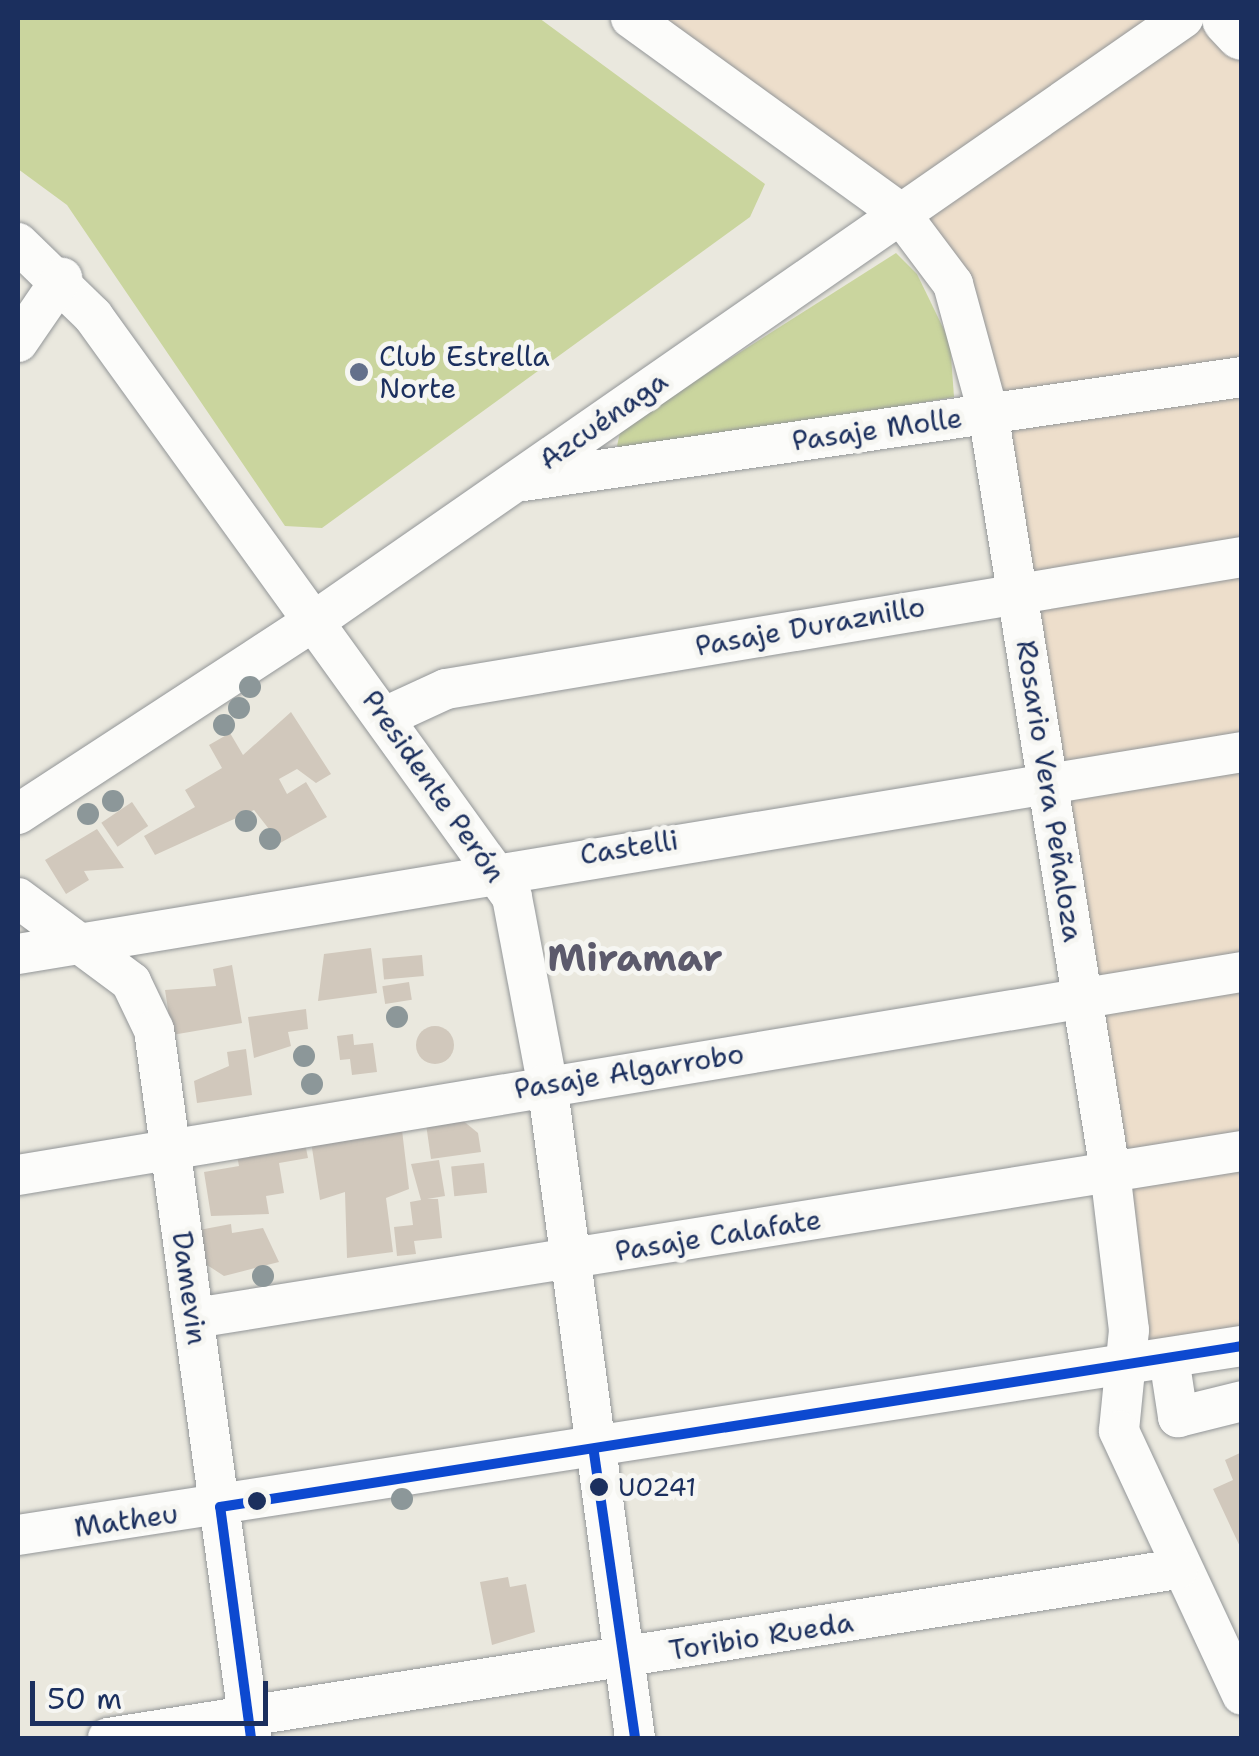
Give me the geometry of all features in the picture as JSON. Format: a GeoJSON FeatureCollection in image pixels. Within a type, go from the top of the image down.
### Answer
{"type":"FeatureCollection","features":[{"type":"Feature","properties":{"kind":"highway"},"geometry":{"type":"LineString","coordinates":[[1228,18],[1242,32]]}},
{"type":"Feature","properties":{"kind":"street","name":"Rosario Vera Peñaloza"},"geometry":{"type":"LineString","coordinates":[[631,18],[899,212],[953,284],[988,412],[1110,1171],[1127,1365],[1119,1431],[1178,1568],[1242,1695]]}},
{"type":"Feature","properties":{"kind":"street","name":"Azcuénaga"},"geometry":{"type":"LineString","coordinates":[[18,814],[316,620],[899,212],[1184,18]]}},
{"type":"Feature","properties":{"kind":"street","name":"Presidente Perón"},"geometry":{"type":"LineString","coordinates":[[18,243],[62,278],[316,620],[496,868],[521,925],[547,1083],[635,1738]]}},
{"type":"Feature","properties":{"kind":"street"},"geometry":{"type":"LineString","coordinates":[[18,342],[62,278]]}},
{"type":"Feature","properties":{"kind":"street","name":"Pasaje Molle"},"geometry":{"type":"LineString","coordinates":[[513,483],[1242,378]]}},
{"type":"Feature","properties":{"kind":"street","name":"Pasaje Duraznillo"},"geometry":{"type":"LineString","coordinates":[[385,716],[446,688],[1017,590],[1242,557]]}},
{"type":"Feature","properties":{"kind":"street","name":"Castelli"},"geometry":{"type":"LineString","coordinates":[[18,954],[496,868],[1242,752]]}},
{"type":"Feature","properties":{"kind":"street","name":"Damevin"},"geometry":{"type":"LineString","coordinates":[[18,898],[81,941],[144,1003],[170,1153],[250,1728]]}},
{"type":"Feature","properties":{"kind":"street","name":"Pasaje Algarrobo"},"geometry":{"type":"LineString","coordinates":[[18,1175],[170,1153],[547,1083],[1242,972]]}},
{"type":"Feature","properties":{"kind":"street","name":"Pasaje Calafate"},"geometry":{"type":"LineString","coordinates":[[194,1318],[1242,1151]]}},
{"type":"Feature","properties":{"kind":"street","name":"Matheu"},"geometry":{"type":"LineString","coordinates":[[18,1535],[594,1453],[1242,1346]]}},
{"type":"Feature","properties":{"kind":"street"},"geometry":{"type":"LineString","coordinates":[[1169,1358],[1178,1417],[1242,1401]]}},
{"type":"Feature","properties":{"kind":"street","name":"Toribio Rueda"},"geometry":{"type":"LineString","coordinates":[[108,1738],[250,1728],[623,1658],[1178,1568]]}},
{"type":"Feature","properties":{"kind":"shaded area"},"geometry":{"type":"Polygon","coordinates":[[[631,18],[1241,18],[1241,1346],[1127,1365],[953,284],[631,18]]]}},
{"type":"Feature","properties":{"kind":"green space","name":"Club Estrella Norte"},"geometry":{"type":"Polygon","coordinates":[[[18,18],[539,18],[765,184],[750,217],[322,528],[285,526],[67,205],[18,169],[18,18]]]}},
{"type":"Feature","properties":{"kind":"green space"},"geometry":{"type":"Polygon","coordinates":[[[896,253],[917,274],[950,342],[954,397],[632,453],[617,446],[621,428],[896,253]]]}},
{"type":"Feature","properties":{"kind":"building"},"geometry":{"type":"Polygon","coordinates":[[[291,712],[331,774],[316,783],[297,769],[279,779],[287,794],[306,782],[327,817],[280,843],[254,810],[155,855],[144,836],[195,807],[185,790],[222,768],[209,745],[230,733],[243,755],[291,712]]]}},
{"type":"Feature","properties":{"kind":"building"},"geometry":{"type":"Polygon","coordinates":[[[132,802],[148,826],[118,847],[101,823],[132,802]]]}},
{"type":"Feature","properties":{"kind":"building"},"geometry":{"type":"Polygon","coordinates":[[[97,829],[124,868],[84,871],[89,880],[66,894],[45,860],[97,829]]]}},
{"type":"Feature","properties":{"kind":"building"},"geometry":{"type":"Polygon","coordinates":[[[371,948],[377,993],[318,1001],[324,954],[371,948]]]}},
{"type":"Feature","properties":{"kind":"building"},"geometry":{"type":"Polygon","coordinates":[[[422,955],[424,976],[384,979],[382,958],[422,955]]]}},
{"type":"Feature","properties":{"kind":"building"},"geometry":{"type":"Polygon","coordinates":[[[232,965],[242,1023],[172,1035],[165,990],[216,986],[213,969],[232,965]]]}},
{"type":"Feature","properties":{"kind":"building"},"geometry":{"type":"Polygon","coordinates":[[[409,982],[412,1000],[385,1004],[382,986],[409,982]]]}},
{"type":"Feature","properties":{"kind":"building"},"geometry":{"type":"Polygon","coordinates":[[[306,1009],[308,1029],[288,1032],[291,1046],[254,1058],[248,1017],[306,1009]]]}},
{"type":"Feature","properties":{"kind":"building"},"geometry":{"type":"Polygon","coordinates":[[[435,1026],[448,1032],[454,1045],[448,1058],[435,1064],[422,1058],[416,1045],[422,1032],[435,1026]]]}},
{"type":"Feature","properties":{"kind":"building"},"geometry":{"type":"Polygon","coordinates":[[[353,1034],[354,1045],[373,1043],[377,1072],[352,1075],[350,1059],[340,1060],[337,1036],[353,1034]]]}},
{"type":"Feature","properties":{"kind":"building"},"geometry":{"type":"Polygon","coordinates":[[[246,1049],[252,1095],[197,1103],[194,1081],[229,1066],[227,1052],[246,1049]]]}},
{"type":"Feature","properties":{"kind":"building"},"geometry":{"type":"Polygon","coordinates":[[[461,1119],[478,1133],[481,1152],[431,1159],[426,1124],[461,1119]]]}},
{"type":"Feature","properties":{"kind":"building"},"geometry":{"type":"Polygon","coordinates":[[[402,1130],[409,1189],[386,1198],[393,1252],[347,1258],[345,1192],[320,1200],[310,1135],[402,1130]]]}},
{"type":"Feature","properties":{"kind":"building"},"geometry":{"type":"Polygon","coordinates":[[[304,1138],[308,1158],[279,1163],[284,1193],[266,1196],[269,1214],[211,1216],[204,1172],[239,1166],[236,1150],[304,1138]]]}},
{"type":"Feature","properties":{"kind":"building"},"geometry":{"type":"Polygon","coordinates":[[[439,1160],[445,1196],[427,1199],[438,1199],[442,1238],[414,1241],[416,1254],[397,1256],[394,1227],[413,1225],[410,1202],[421,1200],[411,1164],[439,1160]]]}},
{"type":"Feature","properties":{"kind":"building"},"geometry":{"type":"Polygon","coordinates":[[[484,1163],[487,1193],[454,1196],[451,1166],[484,1163]]]}},
{"type":"Feature","properties":{"kind":"building"},"geometry":{"type":"Polygon","coordinates":[[[231,1224],[232,1233],[263,1228],[279,1262],[224,1276],[204,1263],[199,1230],[231,1224]]]}},
{"type":"Feature","properties":{"kind":"building"},"geometry":{"type":"Polygon","coordinates":[[[1242,1452],[1242,1551],[1213,1489],[1233,1480],[1225,1460],[1242,1452]]]}},
{"type":"Feature","properties":{"kind":"building"},"geometry":{"type":"Polygon","coordinates":[[[508,1577],[510,1587],[526,1584],[535,1632],[492,1645],[480,1582],[508,1577]]]}},
{"type":"Feature","properties":{"kind":"transit line"},"geometry":{"type":"LineString","coordinates":[[251,1738],[220,1507],[1242,1346]]}},
{"type":"Feature","properties":{"kind":"transit line"},"geometry":{"type":"LineString","coordinates":[[594,1453],[635,1738]]}},
{"type":"Feature","properties":{"kind":"place","name":"Club Estrella Norte"},"geometry":{"type":"Point","coordinates":[359,372]}},
{"type":"Feature","properties":{"kind":"place","name":"U0241"},"geometry":{"type":"Point","coordinates":[599,1487]}},
{"type":"Feature","properties":{"kind":"district","name":"Miramar"},"geometry":{"type":"Point","coordinates":[635,958]}}]}
